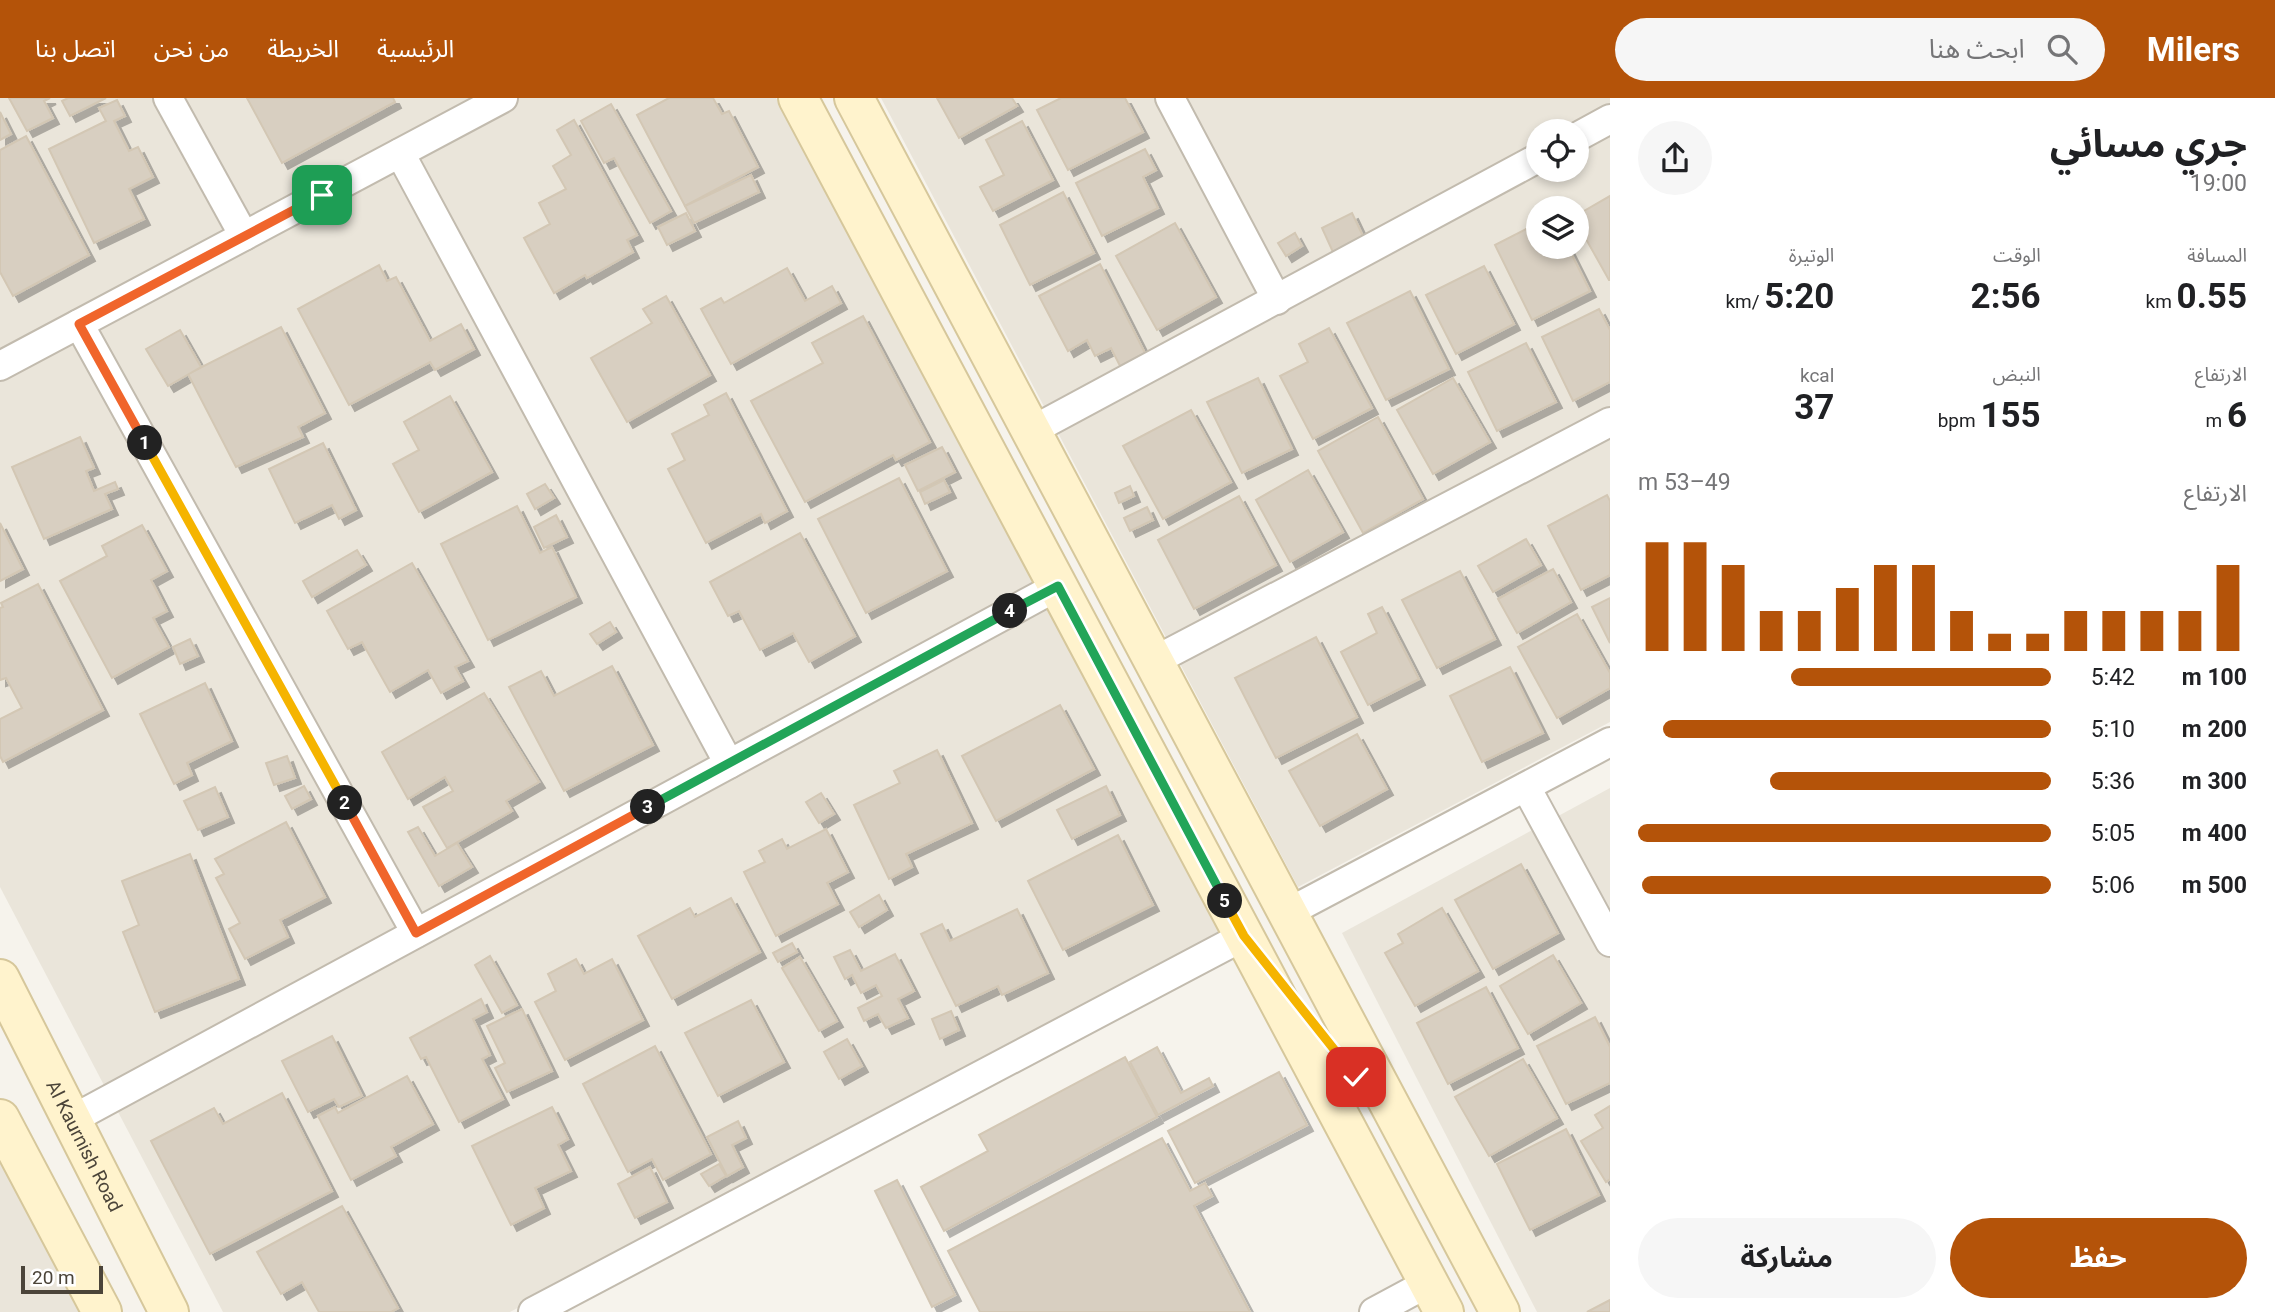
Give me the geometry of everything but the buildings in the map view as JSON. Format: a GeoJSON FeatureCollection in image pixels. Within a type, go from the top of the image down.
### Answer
{"type":"FeatureCollection","features":[{"type":"Feature","properties":{"kind":"street"},"geometry":{"type":"LineString","coordinates":[[168,98],[244,236]]}},
{"type":"Feature","properties":{"kind":"street"},"geometry":{"type":"LineString","coordinates":[[0,366],[503,98]]}},
{"type":"Feature","properties":{"kind":"street"},"geometry":{"type":"LineString","coordinates":[[798,98],[1436,1297],[1374,1312]]}},
{"type":"Feature","properties":{"kind":"street"},"geometry":{"type":"LineString","coordinates":[[854,98],[1500,1312]]}},
{"type":"Feature","properties":{"kind":"street"},"geometry":{"type":"LineString","coordinates":[[1170,98],[1277,300]]}},
{"type":"Feature","properties":{"kind":"street"},"geometry":{"type":"LineString","coordinates":[[1589,130],[1610,118]]}},
{"type":"Feature","properties":{"kind":"street"},"geometry":{"type":"LineString","coordinates":[[400,153],[729,764]]}},
{"type":"Feature","properties":{"kind":"street"},"geometry":{"type":"LineString","coordinates":[[1031,431],[1526,165]]}},
{"type":"Feature","properties":{"kind":"street"},"geometry":{"type":"LineString","coordinates":[[79,324],[416,933]]}},
{"type":"Feature","properties":{"kind":"street"},"geometry":{"type":"LineString","coordinates":[[1154,661],[1610,422]]}},
{"type":"Feature","properties":{"kind":"street"},"geometry":{"type":"LineString","coordinates":[[71,1120],[1058,586]]}},
{"type":"Feature","properties":{"kind":"street"},"geometry":{"type":"LineString","coordinates":[[1287,913],[1610,742]]}},
{"type":"Feature","properties":{"kind":"street"},"geometry":{"type":"LineString","coordinates":[[1526,787],[1610,942]]}},
{"type":"Feature","properties":{"kind":"street"},"geometry":{"type":"LineString","coordinates":[[1244,936],[1413,1148]]}},
{"type":"Feature","properties":{"kind":"street"},"geometry":{"type":"LineString","coordinates":[[533,1312],[1244,936]]}},
{"type":"Feature","properties":{"kind":"street","name":"Al Kaurnish Road"},"geometry":{"type":"LineString","coordinates":[[0,979],[169,1312]]}},
{"type":"Feature","properties":{"kind":"street"},"geometry":{"type":"LineString","coordinates":[[0,1119],[102,1312]]}},
{"type":"Feature","properties":{"kind":"shaded area"},"geometry":{"type":"Polygon","coordinates":[[[0,98],[776,98],[1220,931],[510,1312],[223,1312],[0,887],[0,98]]]}},
{"type":"Feature","properties":{"kind":"shaded area"},"geometry":{"type":"Polygon","coordinates":[[[881,98],[1610,98],[1610,722],[1298,887],[881,98]]]}},
{"type":"Feature","properties":{"kind":"shaded area"},"geometry":{"type":"Polygon","coordinates":[[[1610,788],[1610,1312],[1537,1312],[1342,933],[1610,788]]]}},
{"type":"Feature","properties":{"kind":"shaded area"},"geometry":{"type":"Polygon","coordinates":[[[0,1152],[86,1312],[0,1312],[0,1152]]]}},
{"type":"Feature","properties":{"kind":"route"},"geometry":{"type":"LineString","coordinates":[[322,195],[79,324],[416,933],[1058,586],[1244,936],[1356,1077]]}}]}
